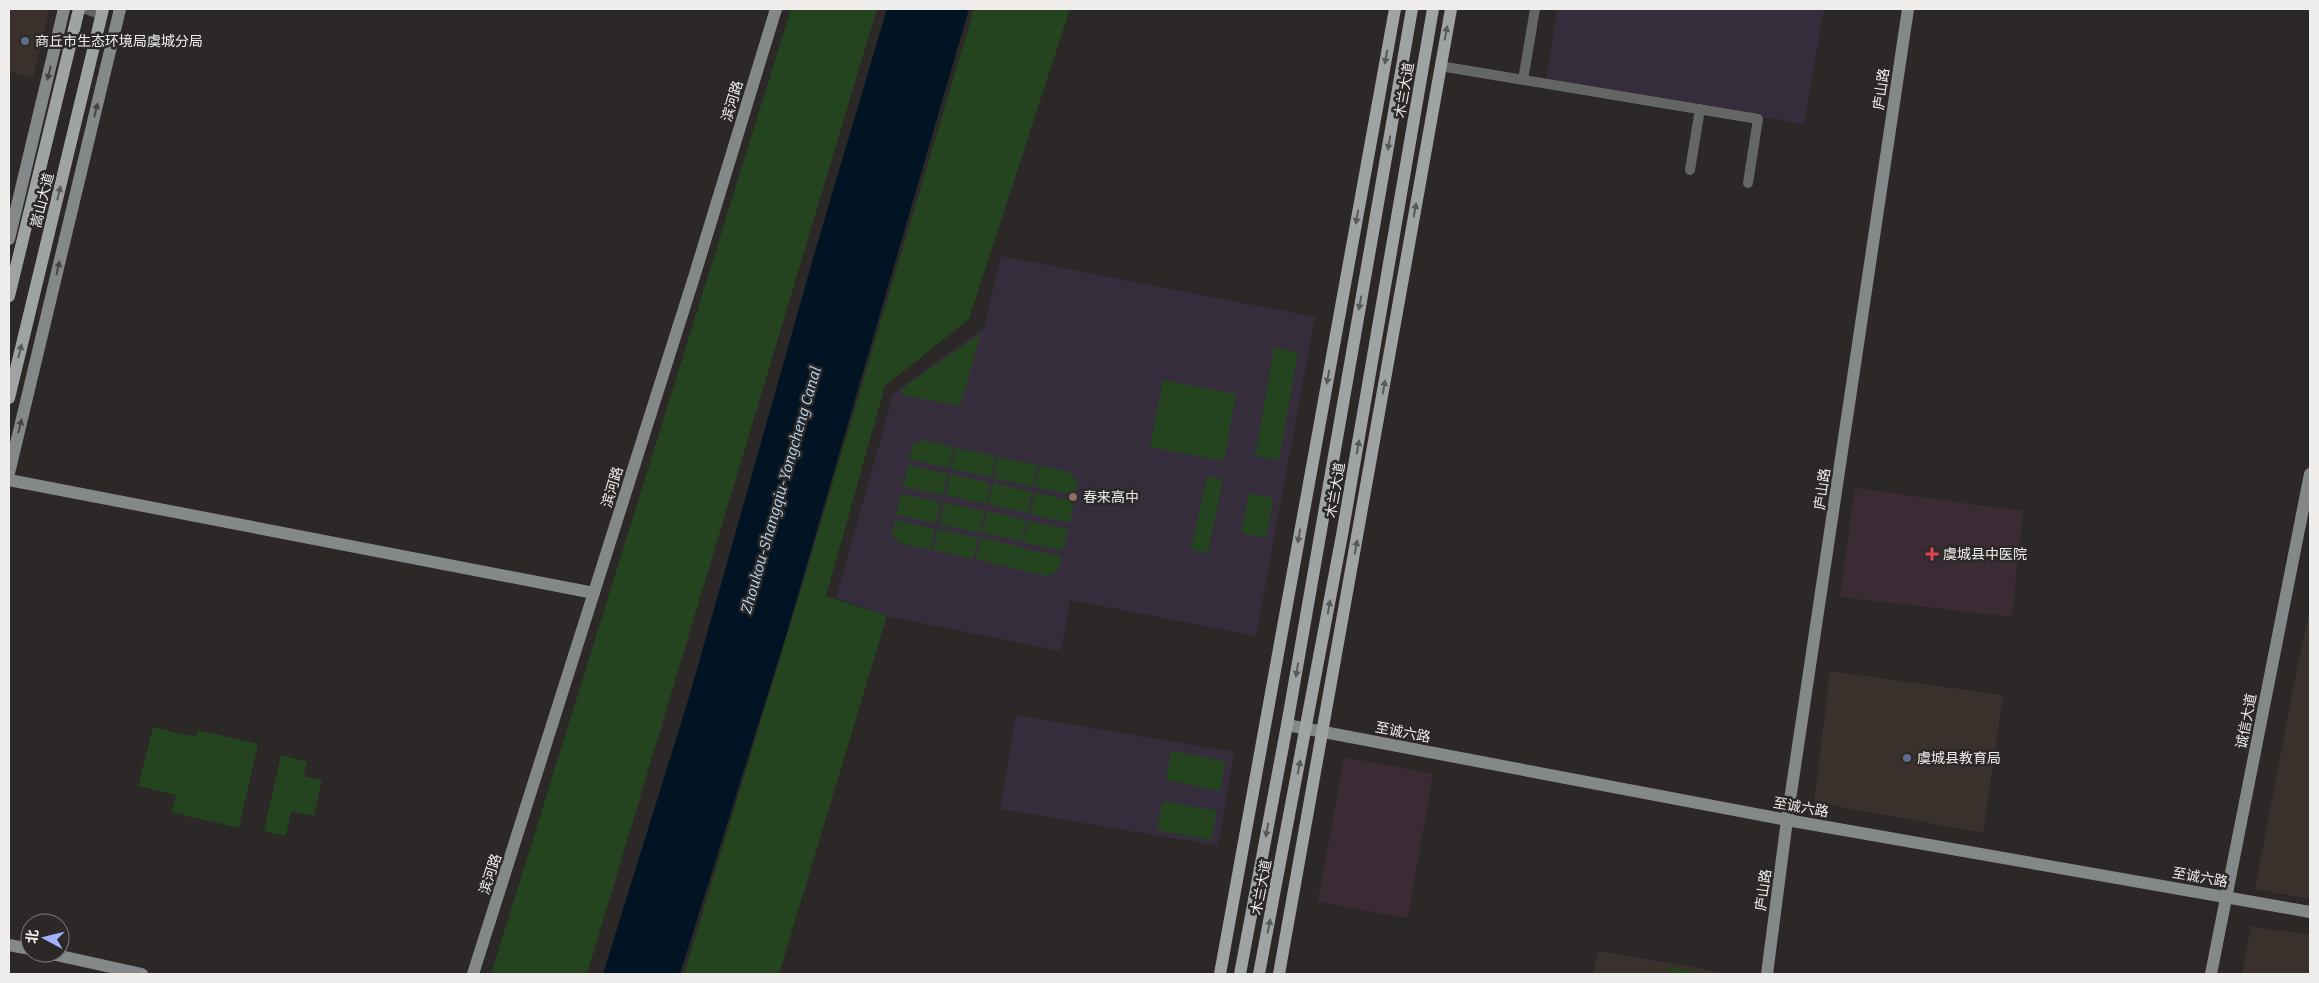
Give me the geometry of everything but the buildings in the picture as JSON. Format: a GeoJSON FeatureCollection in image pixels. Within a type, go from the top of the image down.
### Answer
{"type":"FeatureCollection","features":[{"type":"Feature","properties":{"kind":"main road","name":"嵩山大道"},"geometry":{"type":"LineString","coordinates":[[9,296],[79,9]]}},
{"type":"Feature","properties":{"kind":"main road"},"geometry":{"type":"LineString","coordinates":[[1220,974],[1395,9]]}},
{"type":"Feature","properties":{"kind":"main road","name":"木兰大道"},"geometry":{"type":"LineString","coordinates":[[1240,974],[1288,725],[1412,9]]}},
{"type":"Feature","properties":{"kind":"main road","name":"木兰大道"},"geometry":{"type":"LineString","coordinates":[[1260,974],[1307,728],[1433,9]]}},
{"type":"Feature","properties":{"kind":"main road"},"geometry":{"type":"LineString","coordinates":[[1279,974],[1450,9]]}},
{"type":"Feature","properties":{"kind":"main road","name":"嵩山大道"},"geometry":{"type":"LineString","coordinates":[[9,398],[103,12]]}},
{"type":"Feature","properties":{"kind":"street"},"geometry":{"type":"LineString","coordinates":[[9,239],[64,9]]}},
{"type":"Feature","properties":{"kind":"street"},"geometry":{"type":"LineString","coordinates":[[86,9],[103,12]]}},
{"type":"Feature","properties":{"kind":"street"},"geometry":{"type":"LineString","coordinates":[[9,473],[120,9]]}},
{"type":"Feature","properties":{"kind":"street","name":"滨河路"},"geometry":{"type":"LineString","coordinates":[[473,974],[776,9]]}},
{"type":"Feature","properties":{"kind":"street"},"geometry":{"type":"LineString","coordinates":[[1523,80],[1535,9]]}},
{"type":"Feature","properties":{"kind":"street","name":"庐山路"},"geometry":{"type":"LineString","coordinates":[[1767,974],[1787,820],[1908,9]]}},
{"type":"Feature","properties":{"kind":"street"},"geometry":{"type":"LineString","coordinates":[[1440,66],[1758,119],[1748,183]]}},
{"type":"Feature","properties":{"kind":"street"},"geometry":{"type":"LineString","coordinates":[[1690,170],[1700,110]]}},
{"type":"Feature","properties":{"kind":"street","name":"诚信大道"},"geometry":{"type":"LineString","coordinates":[[2211,974],[2310,474]]}},
{"type":"Feature","properties":{"kind":"street"},"geometry":{"type":"LineString","coordinates":[[9,480],[594,593]]}},
{"type":"Feature","properties":{"kind":"street","name":"至诚六路"},"geometry":{"type":"LineString","coordinates":[[1288,725],[1787,820],[2310,912]]}},
{"type":"Feature","properties":{"kind":"street"},"geometry":{"type":"LineString","coordinates":[[70,958],[142,974]]}},
{"type":"Feature","properties":{"kind":"shaded area","name":"商丘市生态环境局虞城分局"},"geometry":{"type":"Polygon","coordinates":[[[9,9],[41,9],[49,11],[33,78],[9,71],[9,9]]]}},
{"type":"Feature","properties":{"kind":"shaded area"},"geometry":{"type":"Polygon","coordinates":[[[1557,9],[1824,9],[1804,124],[1546,82],[1557,9]]]}},
{"type":"Feature","properties":{"kind":"shaded area","name":"春来高中"},"geometry":{"type":"Polygon","coordinates":[[[1001,256],[1315,317],[1256,636],[1070,600],[1061,651],[887,616],[836,598],[893,395],[908,382],[984,328],[1001,256]]]}},
{"type":"Feature","properties":{"kind":"shaded area","name":"虞城县中医院"},"geometry":{"type":"Polygon","coordinates":[[[1855,488],[2023,511],[2012,617],[1840,597],[1855,488]]]}},
{"type":"Feature","properties":{"kind":"shaded area"},"geometry":{"type":"Polygon","coordinates":[[[2310,611],[2310,899],[2255,889],[2298,663],[2310,611]]]}},
{"type":"Feature","properties":{"kind":"shaded area","name":"虞城县教育局"},"geometry":{"type":"Polygon","coordinates":[[[1830,671],[2003,695],[1983,833],[1814,802],[1830,671]]]}},
{"type":"Feature","properties":{"kind":"shaded area"},"geometry":{"type":"Polygon","coordinates":[[[1016,715],[1234,752],[1218,846],[1000,809],[1016,715]]]}},
{"type":"Feature","properties":{"kind":"shaded area"},"geometry":{"type":"Polygon","coordinates":[[[1344,757],[1433,774],[1408,918],[1318,902],[1344,757]]]}},
{"type":"Feature","properties":{"kind":"shaded area"},"geometry":{"type":"Polygon","coordinates":[[[2251,926],[2310,935],[2310,974],[2242,974],[2251,926]]]}},
{"type":"Feature","properties":{"kind":"shaded area"},"geometry":{"type":"Polygon","coordinates":[[[1598,951],[1732,974],[1593,974],[1598,951]]]}},
{"type":"Feature","properties":{"kind":"green space"},"geometry":{"type":"Polygon","coordinates":[[[791,9],[877,9],[587,974],[491,974],[791,9]]]}},
{"type":"Feature","properties":{"kind":"green space"},"geometry":{"type":"Polygon","coordinates":[[[974,9],[1070,9],[969,319],[885,386],[826,596],[887,616],[779,974],[684,974],[801,589],[974,9]]]}},
{"type":"Feature","properties":{"kind":"green space"},"geometry":{"type":"Polygon","coordinates":[[[981,333],[960,406],[902,395],[902,391],[908,384],[981,333]]]}},
{"type":"Feature","properties":{"kind":"green space"},"geometry":{"type":"Polygon","coordinates":[[[1274,348],[1298,352],[1279,460],[1255,456],[1274,348]]]}},
{"type":"Feature","properties":{"kind":"green space"},"geometry":{"type":"Polygon","coordinates":[[[1163,380],[1236,394],[1224,461],[1150,447],[1163,380]]]}},
{"type":"Feature","properties":{"kind":"green space"},"geometry":{"type":"Polygon","coordinates":[[[924,440],[954,447],[949,468],[909,459],[913,444],[924,440]]]}},
{"type":"Feature","properties":{"kind":"green space"},"geometry":{"type":"Polygon","coordinates":[[[956,448],[996,456],[991,477],[951,469],[956,448]]]}},
{"type":"Feature","properties":{"kind":"green space"},"geometry":{"type":"Polygon","coordinates":[[[998,457],[1038,465],[1033,487],[994,478],[998,457]]]}},
{"type":"Feature","properties":{"kind":"green space"},"geometry":{"type":"Polygon","coordinates":[[[908,465],[948,474],[943,495],[903,487],[908,465]]]}},
{"type":"Feature","properties":{"kind":"green space"},"geometry":{"type":"Polygon","coordinates":[[[1040,465],[1068,472],[1078,481],[1075,495],[1035,487],[1040,465]]]}},
{"type":"Feature","properties":{"kind":"green space"},"geometry":{"type":"Polygon","coordinates":[[[950,474],[990,483],[986,504],[946,495],[950,474]]]}},
{"type":"Feature","properties":{"kind":"green space"},"geometry":{"type":"Polygon","coordinates":[[[1207,476],[1223,479],[1208,553],[1191,550],[1207,476]]]}},
{"type":"Feature","properties":{"kind":"green space"},"geometry":{"type":"Polygon","coordinates":[[[993,483],[1032,492],[1028,513],[988,504],[993,483]]]}},
{"type":"Feature","properties":{"kind":"green space"},"geometry":{"type":"Polygon","coordinates":[[[1035,493],[1074,501],[1070,523],[1030,514],[1035,493]]]}},
{"type":"Feature","properties":{"kind":"green space"},"geometry":{"type":"Polygon","coordinates":[[[1249,493],[1274,498],[1266,538],[1241,533],[1249,493]]]}},
{"type":"Feature","properties":{"kind":"green space"},"geometry":{"type":"Polygon","coordinates":[[[901,494],[941,502],[936,523],[896,515],[901,494]]]}},
{"type":"Feature","properties":{"kind":"green space"},"geometry":{"type":"Polygon","coordinates":[[[944,503],[984,511],[980,533],[940,524],[944,503]]]}},
{"type":"Feature","properties":{"kind":"green space"},"geometry":{"type":"Polygon","coordinates":[[[987,511],[1026,520],[1022,541],[982,533],[987,511]]]}},
{"type":"Feature","properties":{"kind":"green space"},"geometry":{"type":"Polygon","coordinates":[[[895,520],[935,529],[930,550],[900,543],[892,535],[895,520]]]}},
{"type":"Feature","properties":{"kind":"green space"},"geometry":{"type":"Polygon","coordinates":[[[1028,521],[1068,529],[1063,551],[1023,542],[1028,521]]]}},
{"type":"Feature","properties":{"kind":"green space"},"geometry":{"type":"Polygon","coordinates":[[[938,529],[978,538],[973,559],[933,550],[938,529]]]}},
{"type":"Feature","properties":{"kind":"green space"},"geometry":{"type":"Polygon","coordinates":[[[981,538],[1021,547],[1018,560],[1021,548],[1061,556],[1058,570],[1046,576],[976,559],[981,538]]]}},
{"type":"Feature","properties":{"kind":"green space"},"geometry":{"type":"Polygon","coordinates":[[[153,727],[196,737],[198,730],[258,744],[239,828],[172,812],[176,795],[138,786],[153,727]]]}},
{"type":"Feature","properties":{"kind":"green space"},"geometry":{"type":"Polygon","coordinates":[[[1171,751],[1225,761],[1220,791],[1166,780],[1171,751]]]}},
{"type":"Feature","properties":{"kind":"green space"},"geometry":{"type":"Polygon","coordinates":[[[281,755],[307,762],[304,776],[322,780],[314,816],[291,811],[286,836],[264,831],[281,755]]]}},
{"type":"Feature","properties":{"kind":"green space"},"geometry":{"type":"Polygon","coordinates":[[[1163,801],[1217,811],[1211,840],[1157,830],[1163,801]]]}},
{"type":"Feature","properties":{"kind":"green space"},"geometry":{"type":"Polygon","coordinates":[[[1668,967],[1708,974],[1670,974],[1668,967]]]}},
{"type":"Feature","properties":{"kind":"water","name":"Zhoukou-Shangqiu-Yongcheng Canal"},"geometry":{"type":"Polygon","coordinates":[[[887,9],[969,9],[786,636],[680,974],[603,974],[690,694],[816,248],[887,9]]]}},
{"type":"Feature","properties":{"kind":"place","name":"商丘市生态环境局虞城分局"},"geometry":{"type":"Point","coordinates":[25,41]}},
{"type":"Feature","properties":{"kind":"place","name":"春来高中"},"geometry":{"type":"Point","coordinates":[1073,497]}},
{"type":"Feature","properties":{"kind":"place","name":"虞城县中医院"},"geometry":{"type":"Point","coordinates":[1932,554]}},
{"type":"Feature","properties":{"kind":"place","name":"虞城县教育局"},"geometry":{"type":"Point","coordinates":[1907,758]}}]}
